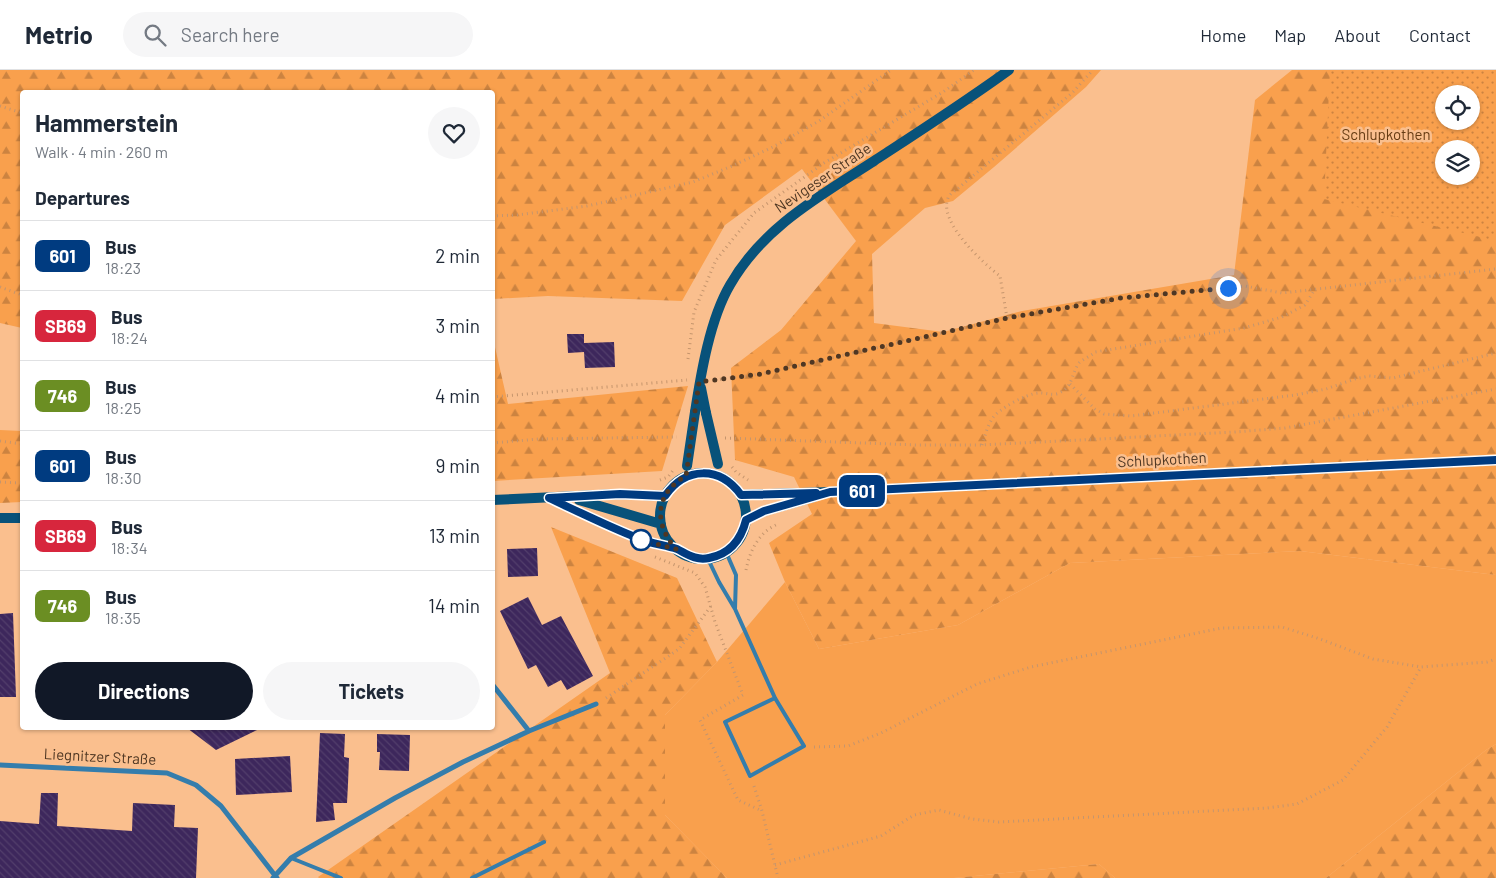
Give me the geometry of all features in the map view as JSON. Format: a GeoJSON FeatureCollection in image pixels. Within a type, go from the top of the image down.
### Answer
{"type":"FeatureCollection","features":[{"type":"Feature","properties":{"kind":"main road","name":"Nevigeser Straße"},"geometry":{"type":"LineString","coordinates":[[687,471],[699,382],[712,328],[728,287],[746,260],[764,238],[804,205],[969,99],[1009,70]]}},
{"type":"Feature","properties":{"kind":"main road","name":"Nevigeser Straße"},"geometry":{"type":"LineString","coordinates":[[699,382],[721,477]]}},
{"type":"Feature","properties":{"kind":"main road","name":"Schlupkothen"},"geometry":{"type":"LineString","coordinates":[[741,495],[1496,460]]}},
{"type":"Feature","properties":{"kind":"main road"},"geometry":{"type":"LineString","coordinates":[[687,471],[721,477],[728,480],[741,495],[746,507],[743,533],[736,544],[726,552],[708,559],[691,557],[676,549],[666,538],[661,524],[662,505],[665,496],[687,471]]}},
{"type":"Feature","properties":{"kind":"main road","name":"Schlupkothen"},"geometry":{"type":"LineString","coordinates":[[746,520],[764,511],[830,492]]}},
{"type":"Feature","properties":{"kind":"main road"},"geometry":{"type":"LineString","coordinates":[[495,500],[571,498],[620,494],[665,496]]}},
{"type":"Feature","properties":{"kind":"main road"},"geometry":{"type":"LineString","coordinates":[[571,498],[661,524]]}},
{"type":"Feature","properties":{"kind":"main road"},"geometry":{"type":"LineString","coordinates":[[0,518],[20,518]]}},
{"type":"Feature","properties":{"kind":"street"},"geometry":{"type":"LineString","coordinates":[[495,688],[529,731]]}},
{"type":"Feature","properties":{"kind":"street","name":"Liegnitzer Straße"},"geometry":{"type":"LineString","coordinates":[[0,765],[167,773],[196,785],[221,806],[275,877],[291,858],[395,798],[463,762],[529,731],[596,704]]}},
{"type":"Feature","properties":{"kind":"lane"},"geometry":{"type":"LineString","coordinates":[[549,498],[642,540],[676,549]]}},
{"type":"Feature","properties":{"kind":"lane"},"geometry":{"type":"LineString","coordinates":[[726,552],[736,575],[735,609]]}},
{"type":"Feature","properties":{"kind":"lane"},"geometry":{"type":"LineString","coordinates":[[708,559],[718,582],[735,609],[775,698],[804,746],[750,776],[725,722],[775,698]]}},
{"type":"Feature","properties":{"kind":"lane"},"geometry":{"type":"LineString","coordinates":[[472,878],[544,842]]}},
{"type":"Feature","properties":{"kind":"lane"},"geometry":{"type":"LineString","coordinates":[[291,858],[341,878]]}},
{"type":"Feature","properties":{"kind":"path"},"geometry":{"type":"LineString","coordinates":[[495,216],[587,206],[693,182],[732,166],[819,121],[891,70]]}},
{"type":"Feature","properties":{"kind":"path"},"geometry":{"type":"LineString","coordinates":[[1007,318],[1000,276],[983,263],[966,245],[947,212],[948,198],[1072,93],[1092,70]]}},
{"type":"Feature","properties":{"kind":"path"},"geometry":{"type":"LineString","coordinates":[[0,106],[20,112]]}},
{"type":"Feature","properties":{"kind":"path"},"geometry":{"type":"LineString","coordinates":[[699,382],[761,374],[1007,318],[1121,298],[1245,286],[1282,292],[1496,269]]}},
{"type":"Feature","properties":{"kind":"path"},"geometry":{"type":"LineString","coordinates":[[0,287],[20,294]]}},
{"type":"Feature","properties":{"kind":"path"},"geometry":{"type":"LineString","coordinates":[[982,445],[987,428],[993,417],[1011,404],[1030,395],[1040,392],[1050,395],[1061,392],[1070,384],[1079,364],[1095,352],[1244,328],[1282,317],[1305,305],[1315,289]]}},
{"type":"Feature","properties":{"kind":"path"},"geometry":{"type":"LineString","coordinates":[[1070,384],[1095,409],[1104,414],[1132,416],[1295,395],[1326,389],[1369,376],[1393,378],[1496,353]]}},
{"type":"Feature","properties":{"kind":"path"},"geometry":{"type":"LineString","coordinates":[[495,397],[685,380]]}},
{"type":"Feature","properties":{"kind":"path"},"geometry":{"type":"LineString","coordinates":[[732,439],[883,445],[982,445],[1235,432],[1285,428],[1496,389]]}},
{"type":"Feature","properties":{"kind":"path"},"geometry":{"type":"LineString","coordinates":[[495,443],[539,439],[659,436]]}},
{"type":"Feature","properties":{"kind":"path"},"geometry":{"type":"LineString","coordinates":[[0,441],[20,444]]}},
{"type":"Feature","properties":{"kind":"path"},"geometry":{"type":"LineString","coordinates":[[0,482],[20,483]]}},
{"type":"Feature","properties":{"kind":"path"},"geometry":{"type":"LineString","coordinates":[[736,575],[745,572],[750,555],[760,536],[772,526],[780,523]]}},
{"type":"Feature","properties":{"kind":"path"},"geometry":{"type":"LineString","coordinates":[[718,582],[705,587],[712,606],[715,622],[743,695],[700,720],[738,800],[762,811]]}},
{"type":"Feature","properties":{"kind":"path"},"geometry":{"type":"LineString","coordinates":[[596,704],[678,650],[712,606]]}},
{"type":"Feature","properties":{"kind":"path"},"geometry":{"type":"LineString","coordinates":[[804,746],[816,748],[848,746],[880,733],[977,684],[1031,667],[1222,628],[1282,627],[1373,659],[1421,667],[1487,662],[1496,659]]}},
{"type":"Feature","properties":{"kind":"path"},"geometry":{"type":"LineString","coordinates":[[775,865],[881,836],[914,816],[939,810],[972,819],[998,822],[1257,809],[1297,804],[1343,780],[1387,727],[1421,667]]}},
{"type":"Feature","properties":{"kind":"path"},"geometry":{"type":"LineString","coordinates":[[750,776],[762,811],[778,878]]}},
{"type":"Feature","properties":{"kind":"green space"},"geometry":{"type":"Polygon","coordinates":[[[0,70],[1101,70],[1086,87],[953,201],[925,208],[872,254],[874,323],[943,332],[1022,311],[1234,275],[1255,100],[1292,70],[1496,70],[1496,575],[1300,551],[1070,563],[958,625],[819,649],[785,582],[769,543],[812,514],[794,477],[735,460],[731,368],[781,330],[856,241],[802,169],[725,225],[682,301],[548,296],[495,299],[495,90],[20,90],[20,328],[0,323],[0,70]]]}},
{"type":"Feature","properties":{"kind":"green space","name":"Schlupkothen"},"geometry":{"type":"Polygon","coordinates":[[[1330,70],[1496,70],[1496,241],[1324,199],[1330,70]]]}},
{"type":"Feature","properties":{"kind":"green space"},"geometry":{"type":"Polygon","coordinates":[[[495,347],[508,404],[688,386],[662,471],[495,481],[495,347]]]}},
{"type":"Feature","properties":{"kind":"green space"},"geometry":{"type":"Polygon","coordinates":[[[0,430],[20,431],[20,502],[0,503],[0,430]]]}},
{"type":"Feature","properties":{"kind":"green space"},"geometry":{"type":"Polygon","coordinates":[[[551,527],[677,578],[717,662],[665,715],[665,815],[727,878],[319,878],[610,673],[551,527]]]}},
{"type":"Feature","properties":{"kind":"green space"},"geometry":{"type":"Polygon","coordinates":[[[1300,551],[1496,575],[1496,744],[1326,878],[1115,878],[1099,864],[954,878],[727,878],[665,815],[665,715],[717,662],[785,582],[819,649],[958,625],[1070,563],[1300,551]]]}},
{"type":"Feature","properties":{"kind":"green space"},"geometry":{"type":"Polygon","coordinates":[[[1496,744],[1496,878],[1326,878],[1486,750],[1496,744]]]}},
{"type":"Feature","properties":{"kind":"green space"},"geometry":{"type":"Polygon","coordinates":[[[1099,864],[1115,878],[954,878],[1099,864]]]}},
{"type":"Feature","properties":{"kind":"building"},"geometry":{"type":"Polygon","coordinates":[[[567,334],[584,334],[584,343],[614,342],[615,367],[585,368],[584,352],[568,353],[567,334]]]}},
{"type":"Feature","properties":{"kind":"building"},"geometry":{"type":"Polygon","coordinates":[[[537,548],[538,576],[508,577],[507,549],[537,548]]]}},
{"type":"Feature","properties":{"kind":"building"},"geometry":{"type":"Polygon","coordinates":[[[528,597],[542,625],[561,616],[593,676],[567,690],[561,680],[548,687],[536,665],[528,669],[500,611],[528,597]]]}},
{"type":"Feature","properties":{"kind":"building"},"geometry":{"type":"Polygon","coordinates":[[[13,613],[16,697],[0,697],[0,614],[13,613]]]}},
{"type":"Feature","properties":{"kind":"building"},"geometry":{"type":"Polygon","coordinates":[[[190,730],[257,730],[216,750],[190,730]]]}},
{"type":"Feature","properties":{"kind":"building"},"geometry":{"type":"Polygon","coordinates":[[[320,733],[345,734],[344,757],[349,758],[348,784],[347,803],[333,803],[335,820],[316,822],[320,733]]]}},
{"type":"Feature","properties":{"kind":"building"},"geometry":{"type":"Polygon","coordinates":[[[377,734],[410,735],[409,771],[379,770],[380,752],[377,752],[377,734]]]}},
{"type":"Feature","properties":{"kind":"building"},"geometry":{"type":"Polygon","coordinates":[[[290,756],[292,792],[236,795],[235,759],[290,756]]]}},
{"type":"Feature","properties":{"kind":"building"},"geometry":{"type":"Polygon","coordinates":[[[41,793],[58,793],[57,826],[132,831],[133,803],[175,805],[174,827],[198,828],[196,878],[0,878],[0,821],[39,824],[41,793]]]}},
{"type":"Feature","properties":{"kind":"bus line","name":"601"},"geometry":{"type":"LineString","coordinates":[[816,493],[741,495],[728,480],[712,474],[699,473],[686,476],[678,481],[665,496],[620,494],[549,498],[642,540],[676,549],[691,557],[708,559],[726,552],[736,544],[743,533],[746,520],[764,511],[830,492],[1496,460]]}},
{"type":"Feature","properties":{"kind":"route"},"geometry":{"type":"LineString","coordinates":[[641,540],[676,549],[666,538],[660,514],[665,496],[678,481],[686,476],[699,382],[761,374],[1007,318],[1121,298],[1228,288]]}}]}
